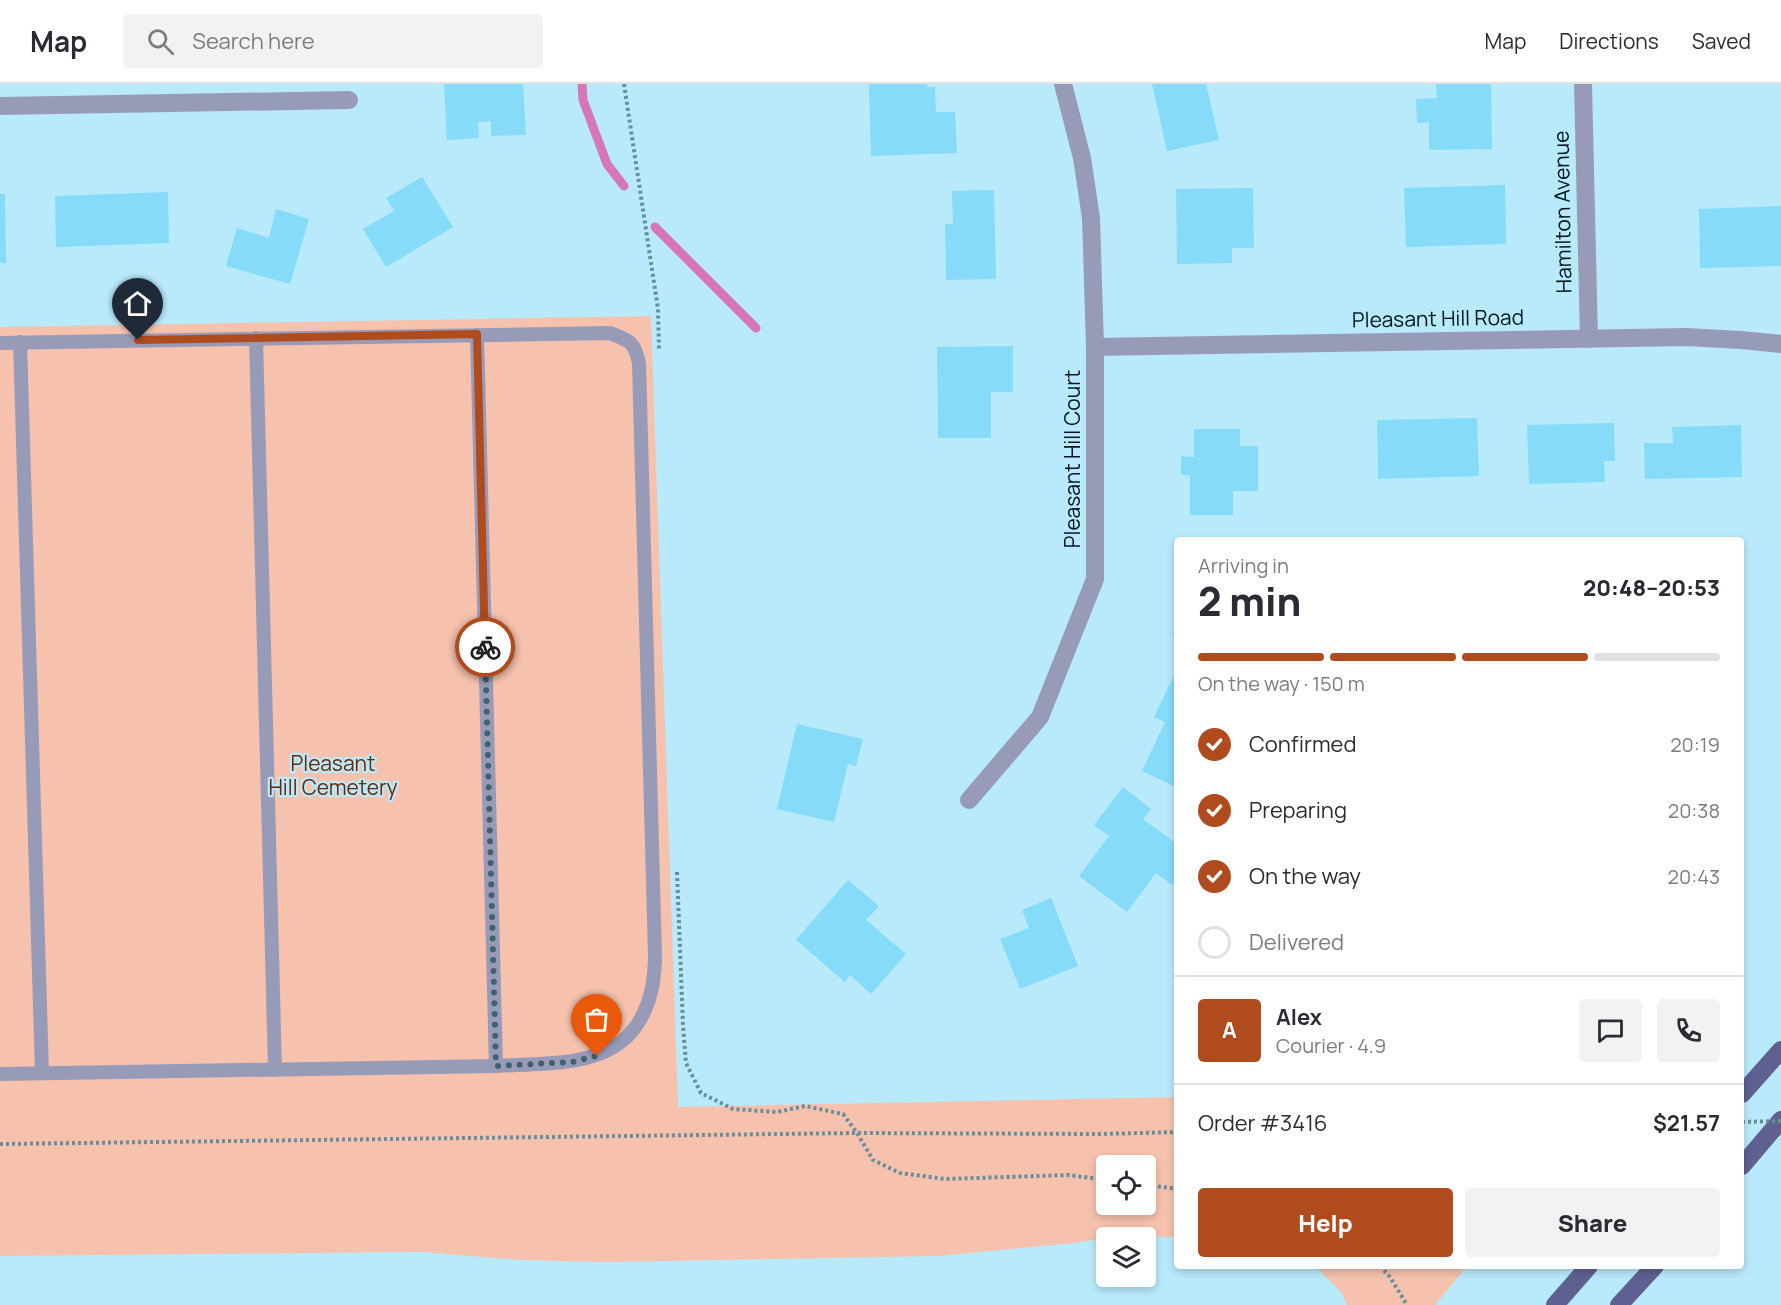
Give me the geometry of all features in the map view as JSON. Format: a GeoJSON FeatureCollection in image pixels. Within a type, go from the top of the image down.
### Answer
{"type":"FeatureCollection","features":[{"type":"Feature","properties":{"kind":"main road"},"geometry":{"type":"LineString","coordinates":[[1744,1092],[1781,1050]]}},
{"type":"Feature","properties":{"kind":"main road"},"geometry":{"type":"LineString","coordinates":[[1744,1164],[1781,1121]]}},
{"type":"Feature","properties":{"kind":"main road"},"geometry":{"type":"LineString","coordinates":[[1555,1305],[1586,1269]]}},
{"type":"Feature","properties":{"kind":"main road"},"geometry":{"type":"LineString","coordinates":[[1619,1305],[1652,1269]]}},
{"type":"Feature","properties":{"kind":"street","name":"Pleasant Hill Court"},"geometry":{"type":"LineString","coordinates":[[969,800],[1040,717],[1095,579],[1095,347],[1091,218],[1082,158],[1063,84]]}},
{"type":"Feature","properties":{"kind":"street","name":"Hamilton Avenue"},"geometry":{"type":"LineString","coordinates":[[1583,84],[1589,339]]}},
{"type":"Feature","properties":{"kind":"street"},"geometry":{"type":"LineString","coordinates":[[0,106],[349,100]]}},
{"type":"Feature","properties":{"kind":"street","name":"Pleasant Hill Road"},"geometry":{"type":"LineString","coordinates":[[1095,347],[1686,338],[1781,344]]}},
{"type":"Feature","properties":{"kind":"lane"},"geometry":{"type":"LineString","coordinates":[[0,343],[610,333],[627,339],[636,348],[639,363],[656,956],[652,984],[644,1011],[633,1030],[617,1045],[597,1056],[572,1062],[496,1066],[0,1074]]}},
{"type":"Feature","properties":{"kind":"lane"},"geometry":{"type":"LineString","coordinates":[[477,334],[496,1066]]}},
{"type":"Feature","properties":{"kind":"lane"},"geometry":{"type":"LineString","coordinates":[[256,338],[275,1070]]}},
{"type":"Feature","properties":{"kind":"lane"},"geometry":{"type":"LineString","coordinates":[[20,342],[42,1073]]}},
{"type":"Feature","properties":{"kind":"path"},"geometry":{"type":"LineString","coordinates":[[624,84],[658,309],[660,356]]}},
{"type":"Feature","properties":{"kind":"path"},"geometry":{"type":"LineString","coordinates":[[677,865],[686,1063],[701,1093],[733,1109],[777,1112],[805,1106],[843,1114],[873,1160],[900,1173],[945,1179],[1068,1175],[1096,1179]]}},
{"type":"Feature","properties":{"kind":"path"},"geometry":{"type":"LineString","coordinates":[[1744,1122],[1781,1121]]}},
{"type":"Feature","properties":{"kind":"path"},"geometry":{"type":"LineString","coordinates":[[0,1144],[857,1133],[1174,1132]]}},
{"type":"Feature","properties":{"kind":"path"},"geometry":{"type":"LineString","coordinates":[[1156,1186],[1174,1188]]}},
{"type":"Feature","properties":{"kind":"path"},"geometry":{"type":"LineString","coordinates":[[1383,1269],[1407,1305]]}},
{"type":"Feature","properties":{"kind":"green space","name":"Pleasant Hill Cemetery"},"geometry":{"type":"Polygon","coordinates":[[[651,316],[678,1107],[1174,1097],[1174,1237],[1156,1237],[1156,1227],[1096,1227],[1096,1240],[937,1256],[607,1262],[520,1260],[422,1252],[0,1256],[0,327],[651,316]]]}},
{"type":"Feature","properties":{"kind":"green space"},"geometry":{"type":"Polygon","coordinates":[[[1318,1269],[1465,1269],[1435,1305],[1347,1305],[1342,1293],[1318,1269]]]}},
{"type":"Feature","properties":{"kind":"building"},"geometry":{"type":"Polygon","coordinates":[[[444,84],[523,84],[526,135],[491,136],[491,121],[478,122],[479,138],[447,140],[444,84]]]}},
{"type":"Feature","properties":{"kind":"building"},"geometry":{"type":"Polygon","coordinates":[[[869,84],[927,84],[927,87],[935,87],[936,112],[955,112],[957,153],[871,156],[869,84]]]}},
{"type":"Feature","properties":{"kind":"building"},"geometry":{"type":"Polygon","coordinates":[[[1152,84],[1206,84],[1219,140],[1167,151],[1152,84]]]}},
{"type":"Feature","properties":{"kind":"building"},"geometry":{"type":"Polygon","coordinates":[[[1436,84],[1491,84],[1492,149],[1429,150],[1429,122],[1417,123],[1416,99],[1437,98],[1436,84]]]}},
{"type":"Feature","properties":{"kind":"building"},"geometry":{"type":"Polygon","coordinates":[[[422,177],[453,227],[386,267],[363,229],[394,211],[386,198],[422,177]]]}},
{"type":"Feature","properties":{"kind":"building"},"geometry":{"type":"Polygon","coordinates":[[[1505,185],[1506,244],[1406,247],[1404,188],[1505,185]]]}},
{"type":"Feature","properties":{"kind":"building"},"geometry":{"type":"Polygon","coordinates":[[[1253,188],[1254,248],[1232,248],[1232,263],[1177,264],[1176,189],[1253,188]]]}},
{"type":"Feature","properties":{"kind":"building"},"geometry":{"type":"Polygon","coordinates":[[[994,190],[996,279],[946,280],[945,224],[953,224],[952,191],[994,190]]]}},
{"type":"Feature","properties":{"kind":"building"},"geometry":{"type":"Polygon","coordinates":[[[168,192],[169,243],[56,247],[55,196],[168,192]]]}},
{"type":"Feature","properties":{"kind":"building"},"geometry":{"type":"Polygon","coordinates":[[[0,194],[5,194],[6,263],[0,263],[0,194]]]}},
{"type":"Feature","properties":{"kind":"building"},"geometry":{"type":"Polygon","coordinates":[[[1781,206],[1781,266],[1700,268],[1699,209],[1781,206]]]}},
{"type":"Feature","properties":{"kind":"building"},"geometry":{"type":"Polygon","coordinates":[[[276,209],[309,219],[290,284],[226,266],[237,228],[269,238],[276,209]]]}},
{"type":"Feature","properties":{"kind":"building"},"geometry":{"type":"Polygon","coordinates":[[[1013,346],[1013,392],[991,392],[991,438],[938,438],[937,347],[1013,346]]]}},
{"type":"Feature","properties":{"kind":"building"},"geometry":{"type":"Polygon","coordinates":[[[1477,418],[1479,476],[1378,479],[1377,420],[1477,418]]]}},
{"type":"Feature","properties":{"kind":"building"},"geometry":{"type":"Polygon","coordinates":[[[1614,423],[1615,461],[1604,461],[1605,482],[1529,484],[1527,425],[1614,423]]]}},
{"type":"Feature","properties":{"kind":"building"},"geometry":{"type":"Polygon","coordinates":[[[1741,425],[1742,477],[1645,479],[1644,443],[1673,443],[1672,427],[1741,425]]]}},
{"type":"Feature","properties":{"kind":"building"},"geometry":{"type":"Polygon","coordinates":[[[1194,429],[1240,429],[1240,446],[1258,446],[1258,491],[1233,491],[1233,515],[1190,515],[1190,475],[1181,475],[1181,456],[1194,457],[1194,429]]]}},
{"type":"Feature","properties":{"kind":"building"},"geometry":{"type":"Polygon","coordinates":[[[1174,675],[1174,786],[1142,771],[1165,722],[1154,717],[1174,675]]]}},
{"type":"Feature","properties":{"kind":"building"},"geometry":{"type":"Polygon","coordinates":[[[797,724],[863,739],[856,766],[848,764],[834,822],[777,809],[797,724]]]}},
{"type":"Feature","properties":{"kind":"building"},"geometry":{"type":"Polygon","coordinates":[[[1123,787],[1151,809],[1143,819],[1174,842],[1174,882],[1172,885],[1156,873],[1127,912],[1079,876],[1109,836],[1094,825],[1123,787]]]}},
{"type":"Feature","properties":{"kind":"building"},"geometry":{"type":"Polygon","coordinates":[[[848,880],[879,906],[866,920],[906,954],[871,994],[850,975],[845,982],[796,940],[848,880]]]}},
{"type":"Feature","properties":{"kind":"building"},"geometry":{"type":"Polygon","coordinates":[[[1051,898],[1078,966],[1020,989],[1000,939],[1029,928],[1022,910],[1051,898]]]}},
{"type":"Feature","properties":{"kind":"waterway"},"geometry":{"type":"LineString","coordinates":[[582,84],[583,100],[607,164],[624,186]]}},
{"type":"Feature","properties":{"kind":"waterway"},"geometry":{"type":"LineString","coordinates":[[655,227],[756,328]]}},
{"type":"Feature","properties":{"kind":"way so far"},"geometry":{"type":"LineString","coordinates":[[485,647],[496,1066],[572,1062],[597,1056]]}},
{"type":"Feature","properties":{"kind":"route"},"geometry":{"type":"LineString","coordinates":[[138,340],[477,334],[485,647]]}}]}
